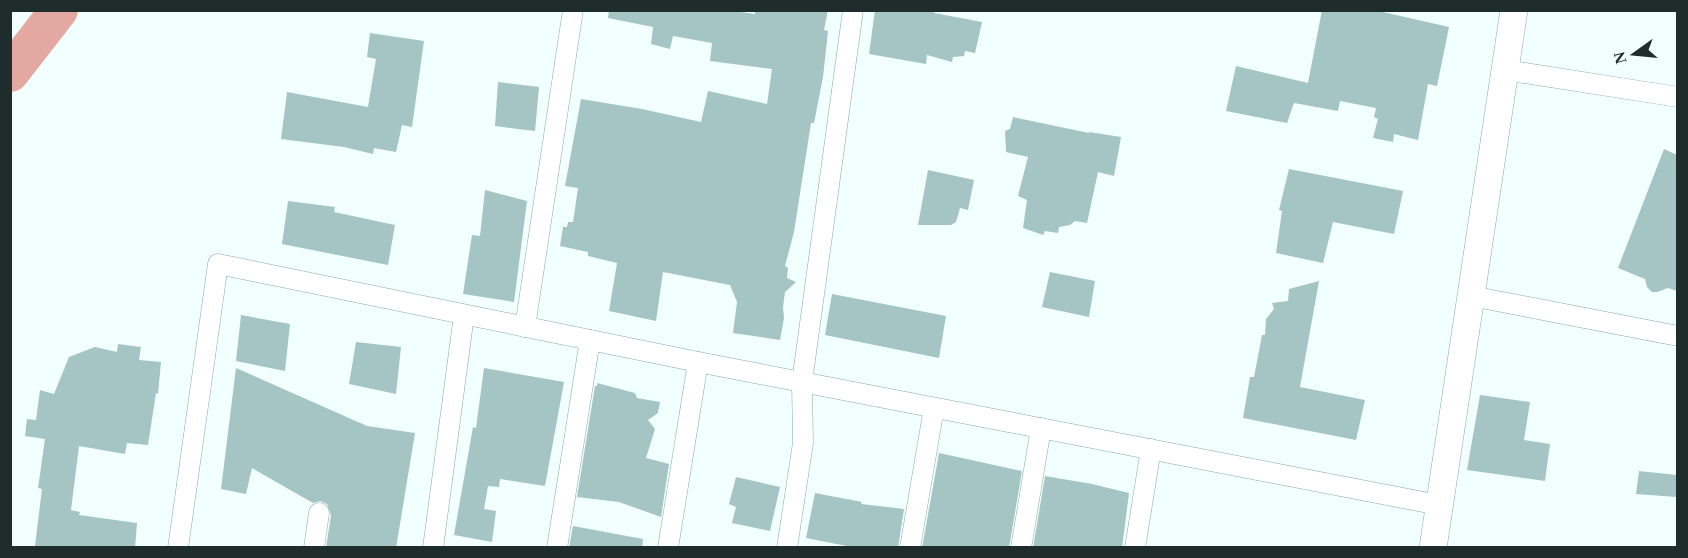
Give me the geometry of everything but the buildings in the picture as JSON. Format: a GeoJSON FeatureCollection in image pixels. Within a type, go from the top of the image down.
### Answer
{"type":"FeatureCollection","features":[{"type":"Feature","properties":{"kind":"street"},"geometry":{"type":"LineString","coordinates":[[525,327],[573,10]]}},
{"type":"Feature","properties":{"kind":"street"},"geometry":{"type":"LineString","coordinates":[[787,548],[803,443],[802,382],[853,10]]}},
{"type":"Feature","properties":{"kind":"street"},"geometry":{"type":"LineString","coordinates":[[1433,548],[1514,10]]}},
{"type":"Feature","properties":{"kind":"street"},"geometry":{"type":"LineString","coordinates":[[1505,70],[1677,97]]}},
{"type":"Feature","properties":{"kind":"street"},"geometry":{"type":"LineString","coordinates":[[178,548],[218,264],[698,362],[1439,505]]}},
{"type":"Feature","properties":{"kind":"street"},"geometry":{"type":"LineString","coordinates":[[1471,296],[1677,336]]}},
{"type":"Feature","properties":{"kind":"street"},"geometry":{"type":"LineString","coordinates":[[433,548],[464,315]]}},
{"type":"Feature","properties":{"kind":"street"},"geometry":{"type":"LineString","coordinates":[[556,548],[590,340]]}},
{"type":"Feature","properties":{"kind":"street"},"geometry":{"type":"LineString","coordinates":[[668,548],[698,362]]}},
{"type":"Feature","properties":{"kind":"street"},"geometry":{"type":"LineString","coordinates":[[910,548],[934,408]]}},
{"type":"Feature","properties":{"kind":"street"},"geometry":{"type":"LineString","coordinates":[[1021,548],[1041,428]]}},
{"type":"Feature","properties":{"kind":"street"},"geometry":{"type":"LineString","coordinates":[[1135,548],[1151,449]]}},
{"type":"Feature","properties":{"kind":"street"},"geometry":{"type":"LineString","coordinates":[[314,548],[319,513]]}},
{"type":"Feature","properties":{"kind":"waterway"},"geometry":{"type":"LineString","coordinates":[[10,73],[59,10]]}}]}
